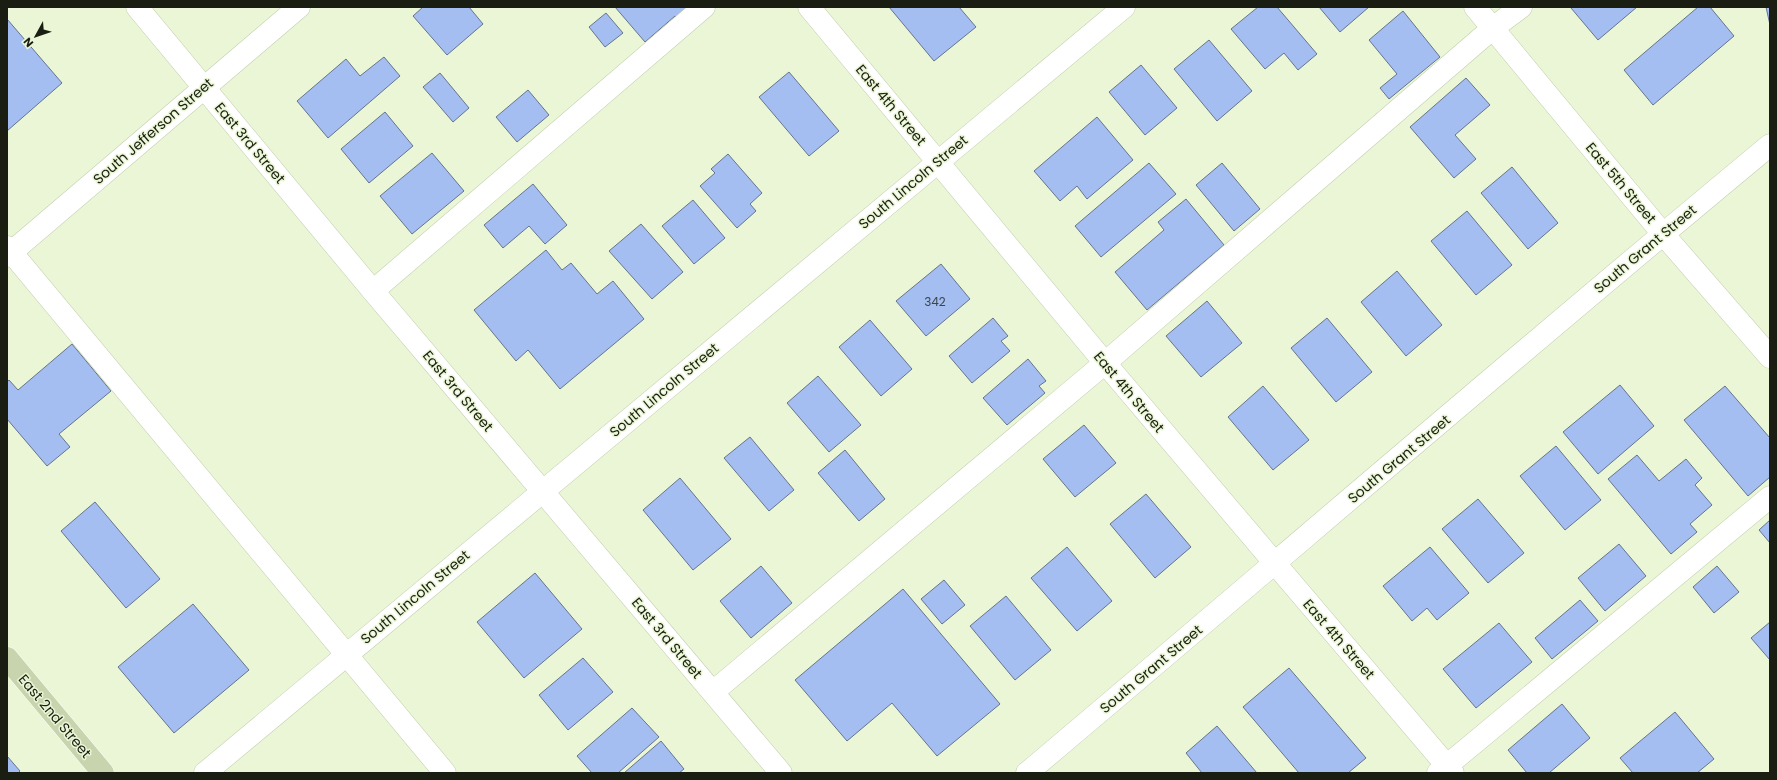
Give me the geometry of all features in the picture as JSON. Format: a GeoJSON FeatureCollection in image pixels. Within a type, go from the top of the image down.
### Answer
{"type":"FeatureCollection","features":[{"type":"Feature","properties":{"kind":"main road","name":"East 2nd Street"},"geometry":{"type":"LineString","coordinates":[[7,658],[103,773]]}},
{"type":"Feature","properties":{"kind":"street","name":"East 3rd Street"},"geometry":{"type":"LineString","coordinates":[[137,7],[373,291],[781,773]]}},
{"type":"Feature","properties":{"kind":"street","name":"South Jefferson Street"},"geometry":{"type":"LineString","coordinates":[[8,252],[299,7]]}},
{"type":"Feature","properties":{"kind":"street"},"geometry":{"type":"LineString","coordinates":[[373,291],[704,7]]}},
{"type":"Feature","properties":{"kind":"street","name":"East 4th Street"},"geometry":{"type":"LineString","coordinates":[[809,7],[1446,770]]}},
{"type":"Feature","properties":{"kind":"street","name":"South Lincoln Street"},"geometry":{"type":"LineString","coordinates":[[205,773],[1124,7]]}},
{"type":"Feature","properties":{"kind":"street","name":"East 5th Street"},"geometry":{"type":"LineString","coordinates":[[1475,7],[1663,234],[1770,357]]}},
{"type":"Feature","properties":{"kind":"street"},"geometry":{"type":"LineString","coordinates":[[713,692],[1105,363],[1493,28],[1521,7]]}},
{"type":"Feature","properties":{"kind":"street","name":"South Grant Street"},"geometry":{"type":"LineString","coordinates":[[1027,773],[1770,145]]}},
{"type":"Feature","properties":{"kind":"street"},"geometry":{"type":"LineString","coordinates":[[8,252],[445,773]]}},
{"type":"Feature","properties":{"kind":"street"},"geometry":{"type":"LineString","coordinates":[[1446,770],[1770,497]]}},
{"type":"Feature","properties":{"kind":"building"},"geometry":{"type":"Polygon","coordinates":[[[423,7],[469,7],[483,24],[447,55],[413,16],[423,7]]]}},
{"type":"Feature","properties":{"kind":"building"},"geometry":{"type":"Polygon","coordinates":[[[615,7],[694,7],[679,20],[675,16],[645,42],[615,7]]]}},
{"type":"Feature","properties":{"kind":"building"},"geometry":{"type":"Polygon","coordinates":[[[889,7],[959,7],[976,27],[934,61],[889,7]]]}},
{"type":"Feature","properties":{"kind":"building"},"geometry":{"type":"Polygon","coordinates":[[[1258,7],[1277,7],[1317,54],[1298,70],[1284,53],[1265,69],[1231,29],[1258,7]]]}},
{"type":"Feature","properties":{"kind":"building"},"geometry":{"type":"Polygon","coordinates":[[[1319,7],[1369,7],[1340,32],[1319,7]]]}},
{"type":"Feature","properties":{"kind":"building"},"geometry":{"type":"Polygon","coordinates":[[[1637,7],[1598,40],[1571,8],[1637,7]]]}},
{"type":"Feature","properties":{"kind":"building"},"geometry":{"type":"Polygon","coordinates":[[[1698,7],[1710,7],[1734,36],[1653,105],[1624,70],[1698,7]]]}},
{"type":"Feature","properties":{"kind":"building"},"geometry":{"type":"Polygon","coordinates":[[[1766,7],[1770,7],[1770,25],[1766,7]]]}},
{"type":"Feature","properties":{"kind":"building"},"geometry":{"type":"Polygon","coordinates":[[[1403,11],[1440,57],[1389,99],[1380,88],[1397,74],[1369,40],[1403,11]]]}},
{"type":"Feature","properties":{"kind":"building"},"geometry":{"type":"Polygon","coordinates":[[[606,13],[623,33],[605,47],[589,27],[606,13]]]}},
{"type":"Feature","properties":{"kind":"building"},"geometry":{"type":"Polygon","coordinates":[[[7,19],[62,83],[7,131],[7,19]]]}},
{"type":"Feature","properties":{"kind":"building"},"geometry":{"type":"Polygon","coordinates":[[[1209,40],[1252,91],[1217,121],[1174,69],[1209,40]]]}},
{"type":"Feature","properties":{"kind":"building"},"geometry":{"type":"Polygon","coordinates":[[[384,57],[400,76],[328,138],[297,101],[346,59],[360,76],[384,57]]]}},
{"type":"Feature","properties":{"kind":"building"},"geometry":{"type":"Polygon","coordinates":[[[1141,65],[1177,108],[1145,135],[1109,92],[1141,65]]]}},
{"type":"Feature","properties":{"kind":"building"},"geometry":{"type":"Polygon","coordinates":[[[789,72],[839,131],[809,156],[759,97],[789,72]]]}},
{"type":"Feature","properties":{"kind":"building"},"geometry":{"type":"Polygon","coordinates":[[[440,73],[469,108],[453,122],[423,87],[440,73]]]}},
{"type":"Feature","properties":{"kind":"building"},"geometry":{"type":"Polygon","coordinates":[[[1466,78],[1490,105],[1455,135],[1476,159],[1454,178],[1410,127],[1466,78]]]}},
{"type":"Feature","properties":{"kind":"building"},"geometry":{"type":"Polygon","coordinates":[[[528,90],[549,115],[517,142],[496,117],[528,90]]]}},
{"type":"Feature","properties":{"kind":"building"},"geometry":{"type":"Polygon","coordinates":[[[385,112],[413,146],[369,183],[341,149],[385,112]]]}},
{"type":"Feature","properties":{"kind":"building"},"geometry":{"type":"Polygon","coordinates":[[[1097,117],[1133,160],[1087,199],[1077,186],[1060,201],[1034,171],[1097,117]]]}},
{"type":"Feature","properties":{"kind":"building"},"geometry":{"type":"Polygon","coordinates":[[[432,153],[464,191],[412,234],[380,196],[432,153]]]}},
{"type":"Feature","properties":{"kind":"building"},"geometry":{"type":"Polygon","coordinates":[[[728,154],[762,193],[750,204],[756,211],[737,228],[700,186],[715,173],[711,169],[728,154]]]}},
{"type":"Feature","properties":{"kind":"building"},"geometry":{"type":"Polygon","coordinates":[[[1149,163],[1176,194],[1101,257],[1075,226],[1149,163]]]}},
{"type":"Feature","properties":{"kind":"building"},"geometry":{"type":"Polygon","coordinates":[[[1222,163],[1260,209],[1234,231],[1196,185],[1222,163]]]}},
{"type":"Feature","properties":{"kind":"building"},"geometry":{"type":"Polygon","coordinates":[[[1512,167],[1558,223],[1528,249],[1481,193],[1512,167]]]}},
{"type":"Feature","properties":{"kind":"building"},"geometry":{"type":"Polygon","coordinates":[[[533,184],[567,225],[545,244],[529,226],[503,248],[484,225],[533,184]]]}},
{"type":"Feature","properties":{"kind":"building"},"geometry":{"type":"Polygon","coordinates":[[[1186,199],[1224,245],[1147,310],[1115,272],[1164,230],[1158,222],[1186,199]]]}},
{"type":"Feature","properties":{"kind":"building"},"geometry":{"type":"Polygon","coordinates":[[[693,200],[725,238],[694,264],[662,226],[693,200]]]}},
{"type":"Feature","properties":{"kind":"building"},"geometry":{"type":"Polygon","coordinates":[[[1467,211],[1512,265],[1476,295],[1431,241],[1467,211]]]}},
{"type":"Feature","properties":{"kind":"building"},"geometry":{"type":"Polygon","coordinates":[[[641,224],[683,272],[652,299],[609,251],[641,224]]]}},
{"type":"Feature","properties":{"kind":"building"},"geometry":{"type":"Polygon","coordinates":[[[546,250],[562,270],[571,263],[597,294],[613,281],[644,319],[560,389],[528,350],[516,361],[474,310],[546,250]]]}},
{"type":"Feature","properties":{"kind":"building"},"geometry":{"type":"Polygon","coordinates":[[[941,264],[970,299],[926,336],[896,301],[941,264]]]}},
{"type":"Feature","properties":{"kind":"building"},"geometry":{"type":"Polygon","coordinates":[[[1397,271],[1442,325],[1406,356],[1361,302],[1397,271]]]}},
{"type":"Feature","properties":{"kind":"building"},"geometry":{"type":"Polygon","coordinates":[[[1207,301],[1242,343],[1201,377],[1166,336],[1207,301]]]}},
{"type":"Feature","properties":{"kind":"building"},"geometry":{"type":"Polygon","coordinates":[[[993,318],[1008,336],[1001,341],[1010,351],[972,383],[949,356],[993,318]]]}},
{"type":"Feature","properties":{"kind":"building"},"geometry":{"type":"Polygon","coordinates":[[[1327,318],[1372,372],[1336,402],[1291,348],[1327,318]]]}},
{"type":"Feature","properties":{"kind":"building"},"geometry":{"type":"Polygon","coordinates":[[[870,320],[912,369],[881,396],[839,347],[870,320]]]}},
{"type":"Feature","properties":{"kind":"building"},"geometry":{"type":"Polygon","coordinates":[[[72,344],[111,391],[59,434],[70,447],[47,466],[7,419],[7,382],[9,380],[18,390],[72,344]]]}},
{"type":"Feature","properties":{"kind":"building"},"geometry":{"type":"Polygon","coordinates":[[[1028,359],[1046,381],[1039,386],[1045,393],[1007,425],[983,398],[1028,359]]]}},
{"type":"Feature","properties":{"kind":"building"},"geometry":{"type":"Polygon","coordinates":[[[818,376],[861,425],[829,452],[787,403],[818,376]]]}},
{"type":"Feature","properties":{"kind":"building"},"geometry":{"type":"Polygon","coordinates":[[[1620,385],[1654,426],[1598,474],[1563,432],[1620,385]]]}},
{"type":"Feature","properties":{"kind":"building"},"geometry":{"type":"Polygon","coordinates":[[[1263,386],[1309,440],[1273,470],[1228,417],[1263,386]]]}},
{"type":"Feature","properties":{"kind":"building"},"geometry":{"type":"Polygon","coordinates":[[[1725,386],[1770,438],[1770,477],[1748,496],[1684,420],[1725,386]]]}},
{"type":"Feature","properties":{"kind":"building"},"geometry":{"type":"Polygon","coordinates":[[[1084,425],[1116,463],[1075,497],[1043,459],[1084,425]]]}},
{"type":"Feature","properties":{"kind":"building"},"geometry":{"type":"Polygon","coordinates":[[[750,437],[794,490],[769,511],[724,458],[750,437]]]}},
{"type":"Feature","properties":{"kind":"building"},"geometry":{"type":"Polygon","coordinates":[[[1556,446],[1601,500],[1565,530],[1520,476],[1556,446]]]}},
{"type":"Feature","properties":{"kind":"building"},"geometry":{"type":"Polygon","coordinates":[[[845,450],[885,499],[859,521],[818,473],[845,450]]]}},
{"type":"Feature","properties":{"kind":"building"},"geometry":{"type":"Polygon","coordinates":[[[1637,455],[1659,481],[1686,459],[1702,478],[1695,485],[1712,505],[1690,524],[1697,532],[1671,554],[1608,479],[1637,455]]]}},
{"type":"Feature","properties":{"kind":"building"},"geometry":{"type":"Polygon","coordinates":[[[680,478],[731,539],[693,570],[643,510],[680,478]]]}},
{"type":"Feature","properties":{"kind":"building"},"geometry":{"type":"Polygon","coordinates":[[[1146,494],[1191,547],[1155,578],[1110,524],[1146,494]]]}},
{"type":"Feature","properties":{"kind":"building"},"geometry":{"type":"Polygon","coordinates":[[[1478,499],[1524,553],[1488,583],[1442,529],[1478,499]]]}},
{"type":"Feature","properties":{"kind":"building"},"geometry":{"type":"Polygon","coordinates":[[[95,502],[160,579],[126,608],[61,531],[95,502]]]}},
{"type":"Feature","properties":{"kind":"building"},"geometry":{"type":"Polygon","coordinates":[[[1770,520],[1770,543],[1759,530],[1770,520]]]}},
{"type":"Feature","properties":{"kind":"building"},"geometry":{"type":"Polygon","coordinates":[[[1619,544],[1646,576],[1605,611],[1578,578],[1619,544]]]}},
{"type":"Feature","properties":{"kind":"building"},"geometry":{"type":"Polygon","coordinates":[[[1067,547],[1112,601],[1077,631],[1031,578],[1067,547]]]}},
{"type":"Feature","properties":{"kind":"building"},"geometry":{"type":"Polygon","coordinates":[[[1430,547],[1469,593],[1437,620],[1427,608],[1412,621],[1383,586],[1430,547]]]}},
{"type":"Feature","properties":{"kind":"building"},"geometry":{"type":"Polygon","coordinates":[[[761,566],[792,603],[751,638],[720,601],[761,566]]]}},
{"type":"Feature","properties":{"kind":"building"},"geometry":{"type":"Polygon","coordinates":[[[1717,566],[1739,592],[1714,613],[1693,587],[1717,566]]]}},
{"type":"Feature","properties":{"kind":"building"},"geometry":{"type":"Polygon","coordinates":[[[535,573],[582,629],[524,678],[477,622],[535,573]]]}},
{"type":"Feature","properties":{"kind":"building"},"geometry":{"type":"Polygon","coordinates":[[[944,580],[965,605],[942,624],[921,599],[944,580]]]}},
{"type":"Feature","properties":{"kind":"building"},"geometry":{"type":"Polygon","coordinates":[[[903,589],[1000,704],[937,756],[892,703],[847,741],[795,680],[903,589]]]}},
{"type":"Feature","properties":{"kind":"building"},"geometry":{"type":"Polygon","coordinates":[[[1006,596],[1051,650],[1015,680],[970,626],[1006,596]]]}},
{"type":"Feature","properties":{"kind":"building"},"geometry":{"type":"Polygon","coordinates":[[[1580,600],[1598,621],[1552,659],[1535,638],[1580,600]]]}},
{"type":"Feature","properties":{"kind":"building"},"geometry":{"type":"Polygon","coordinates":[[[193,604],[249,670],[174,733],[118,667],[193,604]]]}},
{"type":"Feature","properties":{"kind":"building"},"geometry":{"type":"Polygon","coordinates":[[[1770,622],[1770,660],[1751,638],[1770,622]]]}},
{"type":"Feature","properties":{"kind":"building"},"geometry":{"type":"Polygon","coordinates":[[[1499,623],[1532,662],[1476,708],[1443,669],[1499,623]]]}},
{"type":"Feature","properties":{"kind":"building"},"geometry":{"type":"Polygon","coordinates":[[[583,658],[613,692],[568,730],[539,695],[583,658]]]}},
{"type":"Feature","properties":{"kind":"building"},"geometry":{"type":"Polygon","coordinates":[[[1289,668],[1366,758],[1348,773],[1299,773],[1243,707],[1289,668]]]}},
{"type":"Feature","properties":{"kind":"building"},"geometry":{"type":"Polygon","coordinates":[[[1562,704],[1590,738],[1549,773],[1527,773],[1508,750],[1562,704]]]}},
{"type":"Feature","properties":{"kind":"building"},"geometry":{"type":"Polygon","coordinates":[[[632,708],[659,737],[618,773],[592,773],[577,756],[632,708]]]}},
{"type":"Feature","properties":{"kind":"building"},"geometry":{"type":"Polygon","coordinates":[[[1675,712],[1714,759],[1697,773],[1633,773],[1620,758],[1675,712]]]}},
{"type":"Feature","properties":{"kind":"building"},"geometry":{"type":"Polygon","coordinates":[[[1217,726],[1257,773],[1202,773],[1186,753],[1217,726]]]}},
{"type":"Feature","properties":{"kind":"building"},"geometry":{"type":"Polygon","coordinates":[[[661,741],[684,769],[679,773],[624,773],[661,741]]]}},
{"type":"Feature","properties":{"kind":"building"},"geometry":{"type":"Polygon","coordinates":[[[7,756],[20,771],[18,773],[7,773],[7,756]]]}}]}
